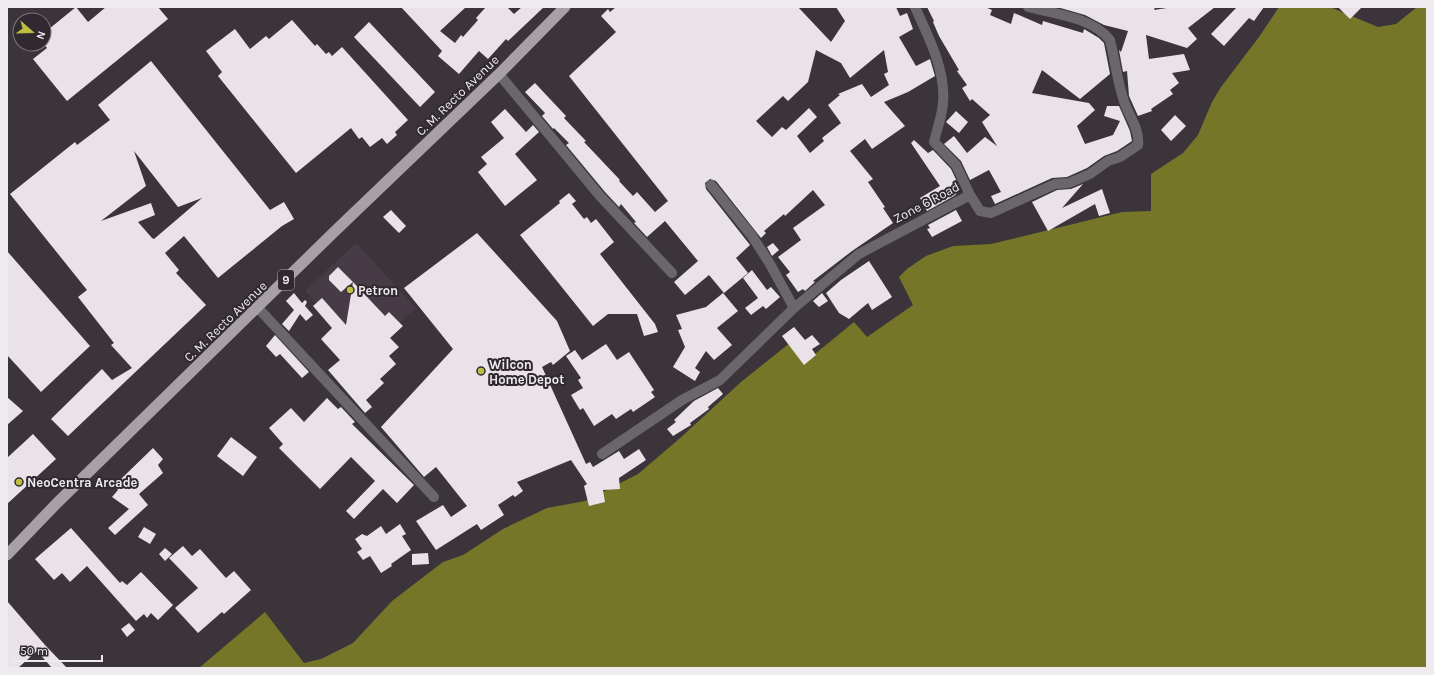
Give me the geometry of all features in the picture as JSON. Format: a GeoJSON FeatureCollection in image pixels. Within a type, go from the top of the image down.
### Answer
{"type":"FeatureCollection","features":[{"type":"Feature","properties":{"kind":"highway","name":"C. M. Recto Avenue"},"geometry":{"type":"LineString","coordinates":[[7,554],[57,503],[333,233],[499,74],[565,7]]}},
{"type":"Feature","properties":{"kind":"street","name":"Zone 6 Road"},"geometry":{"type":"LineString","coordinates":[[602,454],[682,400],[720,380],[794,308],[859,254],[970,195],[956,165],[934,142],[943,104],[943,82],[939,66],[915,7]]}},
{"type":"Feature","properties":{"kind":"street"},"geometry":{"type":"LineString","coordinates":[[970,195],[980,211],[991,212],[1055,184],[1070,182],[1090,174],[1108,161],[1120,157],[1138,145],[1139,139],[1134,122],[1125,105],[1110,40],[1104,33],[1077,20],[1028,7]]}},
{"type":"Feature","properties":{"kind":"street"},"geometry":{"type":"LineString","coordinates":[[499,74],[600,196],[672,273]]}},
{"type":"Feature","properties":{"kind":"street"},"geometry":{"type":"LineString","coordinates":[[711,185],[752,236],[770,264],[794,308]]}},
{"type":"Feature","properties":{"kind":"street"},"geometry":{"type":"LineString","coordinates":[[258,308],[434,497]]}},
{"type":"Feature","properties":{"kind":"shaded area"},"geometry":{"type":"Polygon","coordinates":[[[1279,7],[1330,7],[1378,27],[1396,24],[1417,7],[1427,7],[1427,668],[199,668],[265,612],[304,663],[321,659],[353,643],[392,601],[443,562],[463,555],[503,529],[547,508],[585,501],[638,474],[679,439],[741,382],[796,338],[810,358],[854,322],[867,337],[913,305],[899,277],[907,269],[926,256],[953,246],[991,244],[1122,212],[1151,211],[1151,174],[1183,153],[1198,135],[1212,102],[1221,87],[1259,37],[1279,7]]]}},
{"type":"Feature","properties":{"kind":"shaded area"},"geometry":{"type":"Polygon","coordinates":[[[356,243],[416,308],[365,355],[305,291],[356,243]]]}},
{"type":"Feature","properties":{"kind":"building"},"geometry":{"type":"Polygon","coordinates":[[[76,7],[88,22],[106,7],[158,7],[168,19],[67,101],[33,59],[42,52],[52,52],[52,26],[76,7]]]}},
{"type":"Feature","properties":{"kind":"building"},"geometry":{"type":"Polygon","coordinates":[[[401,7],[466,7],[440,31],[455,43],[461,35],[463,37],[478,20],[476,18],[486,7],[507,7],[514,14],[522,7],[544,7],[508,41],[506,39],[488,59],[479,51],[459,74],[438,56],[442,51],[401,7]]]}},
{"type":"Feature","properties":{"kind":"building"},"geometry":{"type":"Polygon","coordinates":[[[616,7],[798,7],[831,42],[845,21],[836,7],[896,7],[900,16],[907,13],[913,29],[899,37],[916,66],[930,59],[935,76],[908,92],[884,102],[905,126],[872,149],[865,139],[850,151],[873,179],[868,182],[885,207],[883,208],[893,223],[852,251],[813,281],[815,282],[805,291],[803,289],[798,292],[786,275],[790,272],[778,257],[801,240],[793,228],[825,205],[813,190],[785,216],[784,214],[764,231],[766,233],[761,238],[716,181],[710,179],[705,183],[706,189],[750,245],[736,258],[748,273],[724,293],[709,275],[685,295],[674,282],[698,261],[665,221],[647,237],[634,223],[636,222],[621,204],[619,207],[605,192],[566,145],[569,143],[554,128],[553,129],[542,116],[545,113],[525,92],[535,83],[566,116],[564,118],[586,141],[584,142],[633,196],[637,192],[655,212],[668,201],[569,76],[616,32],[601,16],[608,9],[610,12],[616,7]],[[816,50],[808,82],[788,101],[783,96],[756,121],[772,137],[782,127],[786,130],[809,108],[817,117],[797,136],[810,153],[824,141],[822,138],[841,123],[828,105],[840,95],[838,94],[862,84],[871,97],[889,85],[884,74],[888,72],[884,50],[850,78],[841,63],[816,50]]]}},
{"type":"Feature","properties":{"kind":"building"},"geometry":{"type":"Polygon","coordinates":[[[927,7],[985,7],[992,10],[990,15],[1011,24],[1014,13],[1042,25],[1043,21],[1083,33],[1084,29],[1099,38],[1104,43],[1110,74],[1080,99],[1042,70],[1032,93],[1089,103],[1095,110],[1077,126],[1085,144],[1113,135],[1120,121],[1104,116],[1107,106],[1119,106],[1130,131],[1132,141],[1117,151],[1104,156],[1087,168],[1067,177],[1052,178],[995,204],[991,196],[1001,192],[989,170],[970,180],[961,161],[944,144],[954,136],[967,153],[985,137],[997,146],[982,122],[990,115],[972,99],[970,101],[962,88],[967,85],[957,71],[959,70],[939,36],[927,7]]]}},
{"type":"Feature","properties":{"kind":"building"},"geometry":{"type":"Polygon","coordinates":[[[1057,7],[1155,7],[1154,10],[1173,7],[1215,7],[1188,28],[1197,39],[1187,48],[1146,35],[1149,59],[1184,54],[1190,70],[1172,73],[1179,83],[1170,90],[1173,94],[1151,109],[1152,111],[1138,116],[1129,96],[1127,71],[1123,72],[1119,50],[1121,52],[1128,31],[1104,25],[1085,15],[1057,7]]]}},
{"type":"Feature","properties":{"kind":"building"},"geometry":{"type":"Polygon","coordinates":[[[1237,7],[1264,7],[1254,21],[1249,18],[1224,46],[1211,34],[1237,7]]]}},
{"type":"Feature","properties":{"kind":"building"},"geometry":{"type":"Polygon","coordinates":[[[1338,7],[1362,7],[1350,19],[1338,7]]]}},
{"type":"Feature","properties":{"kind":"building"},"geometry":{"type":"Polygon","coordinates":[[[292,20],[315,46],[317,44],[326,54],[329,52],[332,56],[342,47],[408,120],[395,132],[397,135],[387,144],[382,138],[370,147],[362,137],[359,139],[351,128],[296,173],[218,76],[222,72],[206,51],[235,29],[250,49],[266,36],[269,39],[292,20]]]}},
{"type":"Feature","properties":{"kind":"building"},"geometry":{"type":"Polygon","coordinates":[[[369,22],[435,92],[420,107],[354,37],[369,22]]]}},
{"type":"Feature","properties":{"kind":"building"},"geometry":{"type":"Polygon","coordinates":[[[151,61],[270,210],[284,202],[294,219],[282,226],[218,278],[184,236],[165,253],[179,270],[176,273],[206,305],[68,436],[51,419],[102,369],[112,380],[132,368],[111,345],[114,343],[78,297],[87,290],[10,194],[75,142],[77,145],[110,120],[98,105],[151,61]],[[134,151],[146,186],[101,221],[151,203],[155,215],[138,222],[154,239],[202,198],[178,207],[134,151]]]}},
{"type":"Feature","properties":{"kind":"building"},"geometry":{"type":"Polygon","coordinates":[[[505,109],[526,132],[533,125],[539,132],[515,154],[537,180],[505,206],[478,172],[487,164],[481,157],[504,138],[491,122],[505,109]]]}},
{"type":"Feature","properties":{"kind":"building"},"geometry":{"type":"Polygon","coordinates":[[[956,111],[968,122],[959,133],[946,122],[956,111]]]}},
{"type":"Feature","properties":{"kind":"building"},"geometry":{"type":"Polygon","coordinates":[[[1175,115],[1186,126],[1171,141],[1161,130],[1175,115]]]}},
{"type":"Feature","properties":{"kind":"building"},"geometry":{"type":"Polygon","coordinates":[[[914,140],[928,153],[933,150],[951,169],[961,190],[954,196],[927,211],[920,198],[940,186],[911,143],[914,140]]]}},
{"type":"Feature","properties":{"kind":"building"},"geometry":{"type":"Polygon","coordinates":[[[1083,184],[1062,208],[1102,189],[1110,213],[1099,216],[1095,204],[1048,231],[1032,202],[1057,190],[1071,189],[1083,184]]]}},
{"type":"Feature","properties":{"kind":"building"},"geometry":{"type":"Polygon","coordinates":[[[569,193],[576,201],[572,204],[584,219],[587,217],[591,223],[596,219],[614,242],[600,254],[655,324],[658,332],[644,336],[637,314],[608,314],[593,326],[520,235],[560,203],[559,201],[569,193]]]}},
{"type":"Feature","properties":{"kind":"building"},"geometry":{"type":"Polygon","coordinates":[[[391,210],[406,226],[399,233],[383,217],[391,210]]]}},
{"type":"Feature","properties":{"kind":"building"},"geometry":{"type":"Polygon","coordinates":[[[956,210],[962,221],[932,237],[927,229],[930,228],[928,225],[956,210]]]}},
{"type":"Feature","properties":{"kind":"building"},"geometry":{"type":"Polygon","coordinates":[[[477,233],[557,321],[570,351],[553,365],[551,362],[542,367],[586,464],[590,462],[593,467],[619,451],[624,459],[639,449],[646,460],[619,478],[620,489],[603,490],[605,502],[589,506],[584,486],[587,484],[571,460],[517,482],[523,491],[515,497],[513,495],[498,505],[504,515],[481,530],[477,524],[436,550],[416,521],[443,505],[451,517],[467,506],[436,467],[424,477],[381,427],[453,349],[404,288],[477,233]]]}},
{"type":"Feature","properties":{"kind":"building"},"geometry":{"type":"Polygon","coordinates":[[[773,243],[779,250],[772,256],[767,247],[773,243]]]}},
{"type":"Feature","properties":{"kind":"building"},"geometry":{"type":"Polygon","coordinates":[[[7,251],[90,346],[41,392],[7,355],[7,251]]]}},
{"type":"Feature","properties":{"kind":"building"},"geometry":{"type":"Polygon","coordinates":[[[869,261],[892,297],[872,310],[868,303],[849,319],[839,313],[826,293],[841,280],[869,261]]]}},
{"type":"Feature","properties":{"kind":"building"},"geometry":{"type":"Polygon","coordinates":[[[338,267],[353,282],[341,292],[329,280],[329,276],[338,267]]]}},
{"type":"Feature","properties":{"kind":"building"},"geometry":{"type":"Polygon","coordinates":[[[752,270],[767,290],[771,287],[780,297],[766,309],[763,306],[751,315],[745,308],[758,298],[743,278],[752,270]]]}},
{"type":"Feature","properties":{"kind":"building"},"geometry":{"type":"Polygon","coordinates":[[[353,282],[385,316],[389,312],[403,326],[390,338],[399,347],[389,356],[396,364],[380,379],[384,383],[366,400],[372,407],[365,413],[328,370],[340,360],[321,339],[332,328],[313,306],[322,298],[346,325],[353,282]]]}},
{"type":"Feature","properties":{"kind":"building"},"geometry":{"type":"Polygon","coordinates":[[[294,293],[302,303],[305,300],[307,302],[305,306],[313,315],[306,321],[300,314],[289,331],[282,324],[294,310],[286,301],[294,293]]]}},
{"type":"Feature","properties":{"kind":"building"},"geometry":{"type":"Polygon","coordinates":[[[723,293],[738,311],[717,328],[732,345],[714,360],[706,351],[695,368],[700,372],[695,381],[673,367],[685,347],[678,330],[682,329],[676,315],[706,307],[723,293]]]}},
{"type":"Feature","properties":{"kind":"building"},"geometry":{"type":"Polygon","coordinates":[[[822,293],[828,301],[819,307],[813,301],[822,293]]]}},
{"type":"Feature","properties":{"kind":"building"},"geometry":{"type":"Polygon","coordinates":[[[794,327],[805,340],[812,335],[820,344],[812,349],[816,355],[804,365],[782,336],[794,327]]]}},
{"type":"Feature","properties":{"kind":"building"},"geometry":{"type":"Polygon","coordinates":[[[275,335],[309,372],[302,378],[280,354],[276,357],[266,346],[275,335]]]}},
{"type":"Feature","properties":{"kind":"building"},"geometry":{"type":"Polygon","coordinates":[[[606,344],[617,360],[629,352],[654,390],[651,392],[655,397],[633,412],[631,409],[616,419],[612,414],[594,426],[583,408],[580,410],[571,395],[583,388],[578,380],[581,378],[566,356],[575,350],[582,360],[606,344]]]}},
{"type":"Feature","properties":{"kind":"building"},"geometry":{"type":"Polygon","coordinates":[[[718,388],[723,394],[708,407],[709,409],[690,423],[691,425],[673,436],[667,429],[676,422],[674,420],[694,401],[718,388]]]}},
{"type":"Feature","properties":{"kind":"building"},"geometry":{"type":"Polygon","coordinates":[[[7,397],[23,411],[7,425],[7,397]]]}},
{"type":"Feature","properties":{"kind":"building"},"geometry":{"type":"Polygon","coordinates":[[[327,398],[338,409],[341,407],[355,422],[352,424],[414,485],[397,503],[383,489],[354,519],[346,511],[375,481],[351,457],[320,489],[279,448],[283,444],[269,428],[291,408],[304,422],[327,398]]]}},
{"type":"Feature","properties":{"kind":"building","name":"NeoCentra Arcade"},"geometry":{"type":"Polygon","coordinates":[[[33,434],[56,459],[7,504],[7,458],[33,434]]]}},
{"type":"Feature","properties":{"kind":"building"},"geometry":{"type":"Polygon","coordinates":[[[231,437],[257,457],[243,476],[217,456],[231,437]]]}},
{"type":"Feature","properties":{"kind":"building"},"geometry":{"type":"Polygon","coordinates":[[[153,448],[163,459],[158,465],[163,473],[139,494],[148,505],[115,535],[108,528],[129,509],[112,497],[118,490],[116,488],[122,478],[153,448]]]}},
{"type":"Feature","properties":{"kind":"building"},"geometry":{"type":"Polygon","coordinates":[[[400,524],[406,534],[402,536],[411,550],[381,573],[370,556],[363,560],[357,552],[362,549],[355,539],[362,534],[367,536],[381,526],[386,534],[400,524]]]}},
{"type":"Feature","properties":{"kind":"building"},"geometry":{"type":"Polygon","coordinates":[[[144,527],[156,534],[150,544],[138,537],[144,527]]]}},
{"type":"Feature","properties":{"kind":"building"},"geometry":{"type":"Polygon","coordinates":[[[71,528],[120,583],[122,581],[127,585],[141,572],[173,605],[158,620],[151,613],[147,618],[144,614],[136,621],[87,566],[70,582],[62,573],[54,580],[35,559],[71,528]]]}},
{"type":"Feature","properties":{"kind":"building"},"geometry":{"type":"Polygon","coordinates":[[[183,546],[192,556],[200,549],[226,578],[234,571],[251,590],[224,614],[222,612],[198,633],[175,608],[198,588],[169,558],[183,546]]]}},
{"type":"Feature","properties":{"kind":"building"},"geometry":{"type":"Polygon","coordinates":[[[165,548],[172,554],[165,561],[159,554],[165,548]]]}},
{"type":"Feature","properties":{"kind":"building"},"geometry":{"type":"Polygon","coordinates":[[[428,553],[429,564],[412,565],[412,554],[428,553]]]}},
{"type":"Feature","properties":{"kind":"building"},"geometry":{"type":"Polygon","coordinates":[[[7,601],[67,668],[52,668],[37,651],[18,668],[7,668],[7,601]]]}},
{"type":"Feature","properties":{"kind":"building"},"geometry":{"type":"Polygon","coordinates":[[[129,623],[135,630],[127,637],[121,629],[129,623]]]}},
{"type":"Feature","properties":{"kind":"place","name":"Petron"},"geometry":{"type":"Point","coordinates":[350,290]}},
{"type":"Feature","properties":{"kind":"place","name":"Wilcon Home Depot"},"geometry":{"type":"Point","coordinates":[481,371]}},
{"type":"Feature","properties":{"kind":"place","name":"NeoCentra Arcade"},"geometry":{"type":"Point","coordinates":[19,482]}}]}
